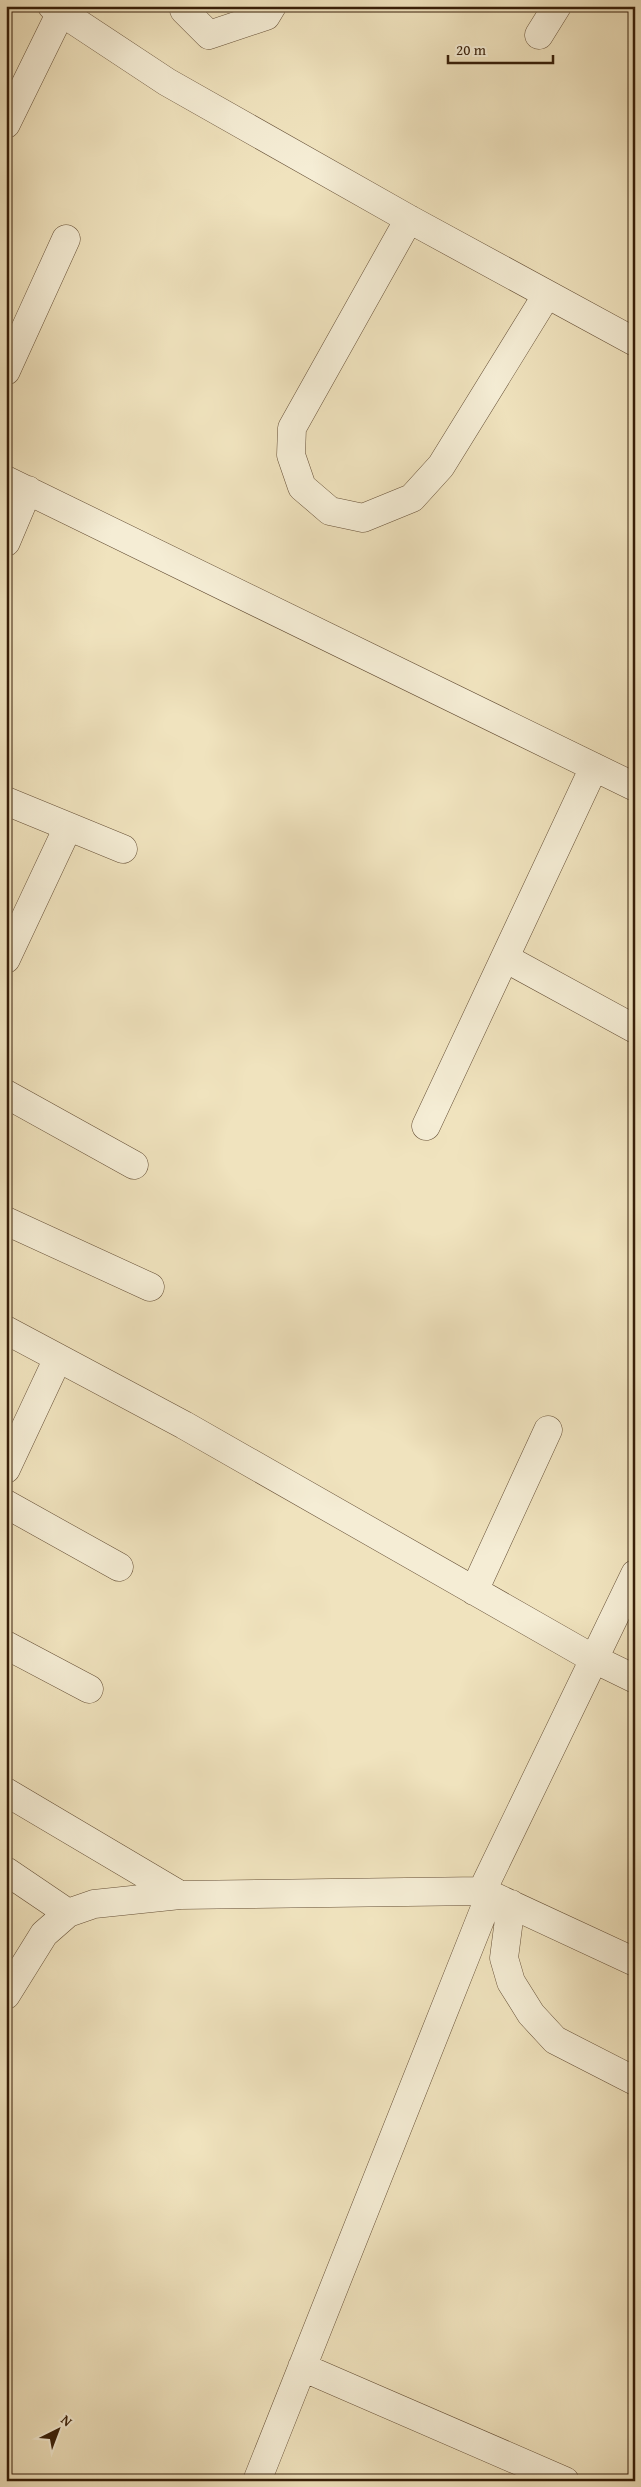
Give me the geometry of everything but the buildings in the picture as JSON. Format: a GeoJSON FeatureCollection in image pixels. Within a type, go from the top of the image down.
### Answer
{"type":"FeatureCollection","features":[{"type":"Feature","properties":{"kind":"street"},"geometry":{"type":"LineString","coordinates":[[183,6],[184,10],[209,35],[266,16],[272,6]]}},
{"type":"Feature","properties":{"kind":"street"},"geometry":{"type":"LineString","coordinates":[[539,35],[557,6]]}},
{"type":"Feature","properties":{"kind":"street"},"geometry":{"type":"LineString","coordinates":[[6,124],[57,9],[168,82],[409,220],[546,296],[635,342]]}},
{"type":"Feature","properties":{"kind":"street"},"geometry":{"type":"LineString","coordinates":[[409,220],[292,428],[291,455],[302,487],[330,511],[363,518],[412,498],[441,466],[546,296]]}},
{"type":"Feature","properties":{"kind":"street"},"geometry":{"type":"LineString","coordinates":[[6,372],[66,239]]}},
{"type":"Feature","properties":{"kind":"street"},"geometry":{"type":"LineString","coordinates":[[6,542],[17,485],[635,787]]}},
{"type":"Feature","properties":{"kind":"street"},"geometry":{"type":"LineString","coordinates":[[426,1126],[594,767]]}},
{"type":"Feature","properties":{"kind":"street"},"geometry":{"type":"LineString","coordinates":[[6,801],[123,849]]}},
{"type":"Feature","properties":{"kind":"street"},"geometry":{"type":"LineString","coordinates":[[6,959],[68,827]]}},
{"type":"Feature","properties":{"kind":"street"},"geometry":{"type":"LineString","coordinates":[[505,958],[635,1028]]}},
{"type":"Feature","properties":{"kind":"street"},"geometry":{"type":"LineString","coordinates":[[6,1094],[134,1164]]}},
{"type":"Feature","properties":{"kind":"street"},"geometry":{"type":"LineString","coordinates":[[6,1221],[150,1287]]}},
{"type":"Feature","properties":{"kind":"street"},"geometry":{"type":"LineString","coordinates":[[6,1330],[184,1425],[594,1659],[635,1679]]}},
{"type":"Feature","properties":{"kind":"street"},"geometry":{"type":"LineString","coordinates":[[6,1469],[58,1358]]}},
{"type":"Feature","properties":{"kind":"street"},"geometry":{"type":"LineString","coordinates":[[474,1591],[548,1430]]}},
{"type":"Feature","properties":{"kind":"street"},"geometry":{"type":"LineString","coordinates":[[6,1504],[119,1567]]}},
{"type":"Feature","properties":{"kind":"street"},"geometry":{"type":"LineString","coordinates":[[257,2481],[494,1897],[594,1659],[635,1574]]}},
{"type":"Feature","properties":{"kind":"street"},"geometry":{"type":"LineString","coordinates":[[6,1645],[89,1689]]}},
{"type":"Feature","properties":{"kind":"street"},"geometry":{"type":"LineString","coordinates":[[6,1792],[180,1895]]}},
{"type":"Feature","properties":{"kind":"street"},"geometry":{"type":"LineString","coordinates":[[6,1871],[68,1913]]}},
{"type":"Feature","properties":{"kind":"street"},"geometry":{"type":"LineString","coordinates":[[6,1995],[44,1934],[68,1913],[94,1904],[180,1895],[494,1897],[635,1962]]}},
{"type":"Feature","properties":{"kind":"street"},"geometry":{"type":"LineString","coordinates":[[494,1897],[504,1958],[511,1982],[531,2014],[555,2040],[635,2081]]}},
{"type":"Feature","properties":{"kind":"street"},"geometry":{"type":"LineString","coordinates":[[302,2367],[565,2481]]}}]}
